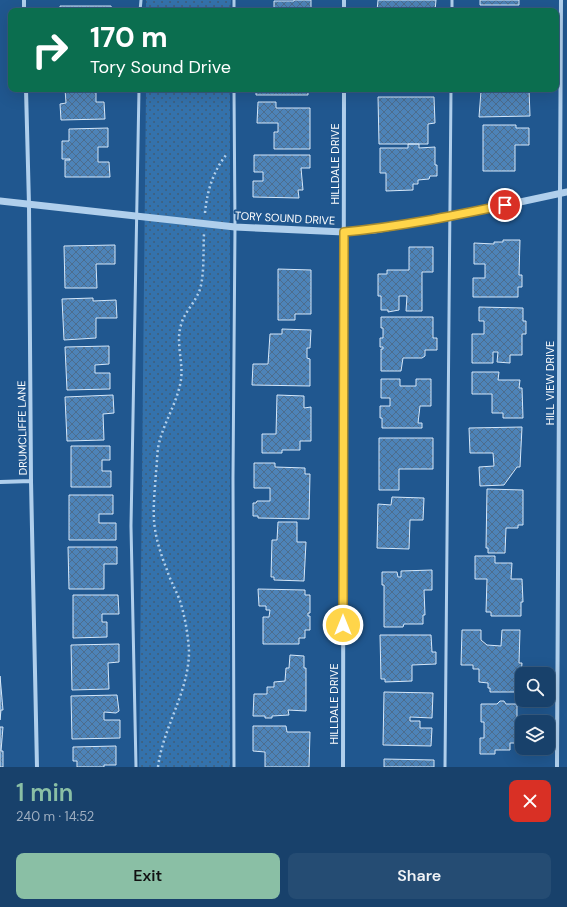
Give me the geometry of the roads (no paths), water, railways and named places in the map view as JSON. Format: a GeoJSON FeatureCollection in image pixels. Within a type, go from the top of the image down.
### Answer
{"type":"FeatureCollection","features":[{"type":"Feature","properties":{"kind":"street","name":"HILL VIEW DRIVE"},"geometry":{"type":"LineString","coordinates":[[557,767],[564,193],[561,0]]}},
{"type":"Feature","properties":{"kind":"street","name":"DRUMCLIFFE LANE"},"geometry":{"type":"LineString","coordinates":[[26,92],[29,205],[31,481],[37,767]]}},
{"type":"Feature","properties":{"kind":"street","name":"HILLDALE DRIVE"},"geometry":{"type":"LineString","coordinates":[[343,767],[344,92]]}},
{"type":"Feature","properties":{"kind":"street","name":"TORY SOUND DRIVE"},"geometry":{"type":"LineString","coordinates":[[0,201],[235,227],[344,232],[374,230],[450,217],[564,193]]}},
{"type":"Feature","properties":{"kind":"street"},"geometry":{"type":"LineString","coordinates":[[0,482],[31,481]]}},
{"type":"Feature","properties":{"kind":"lane"},"geometry":{"type":"LineString","coordinates":[[136,767],[131,526],[139,92]]}},
{"type":"Feature","properties":{"kind":"lane"},"geometry":{"type":"LineString","coordinates":[[234,92],[234,767]]}},
{"type":"Feature","properties":{"kind":"lane"},"geometry":{"type":"LineString","coordinates":[[445,767],[451,92]]}}]}
